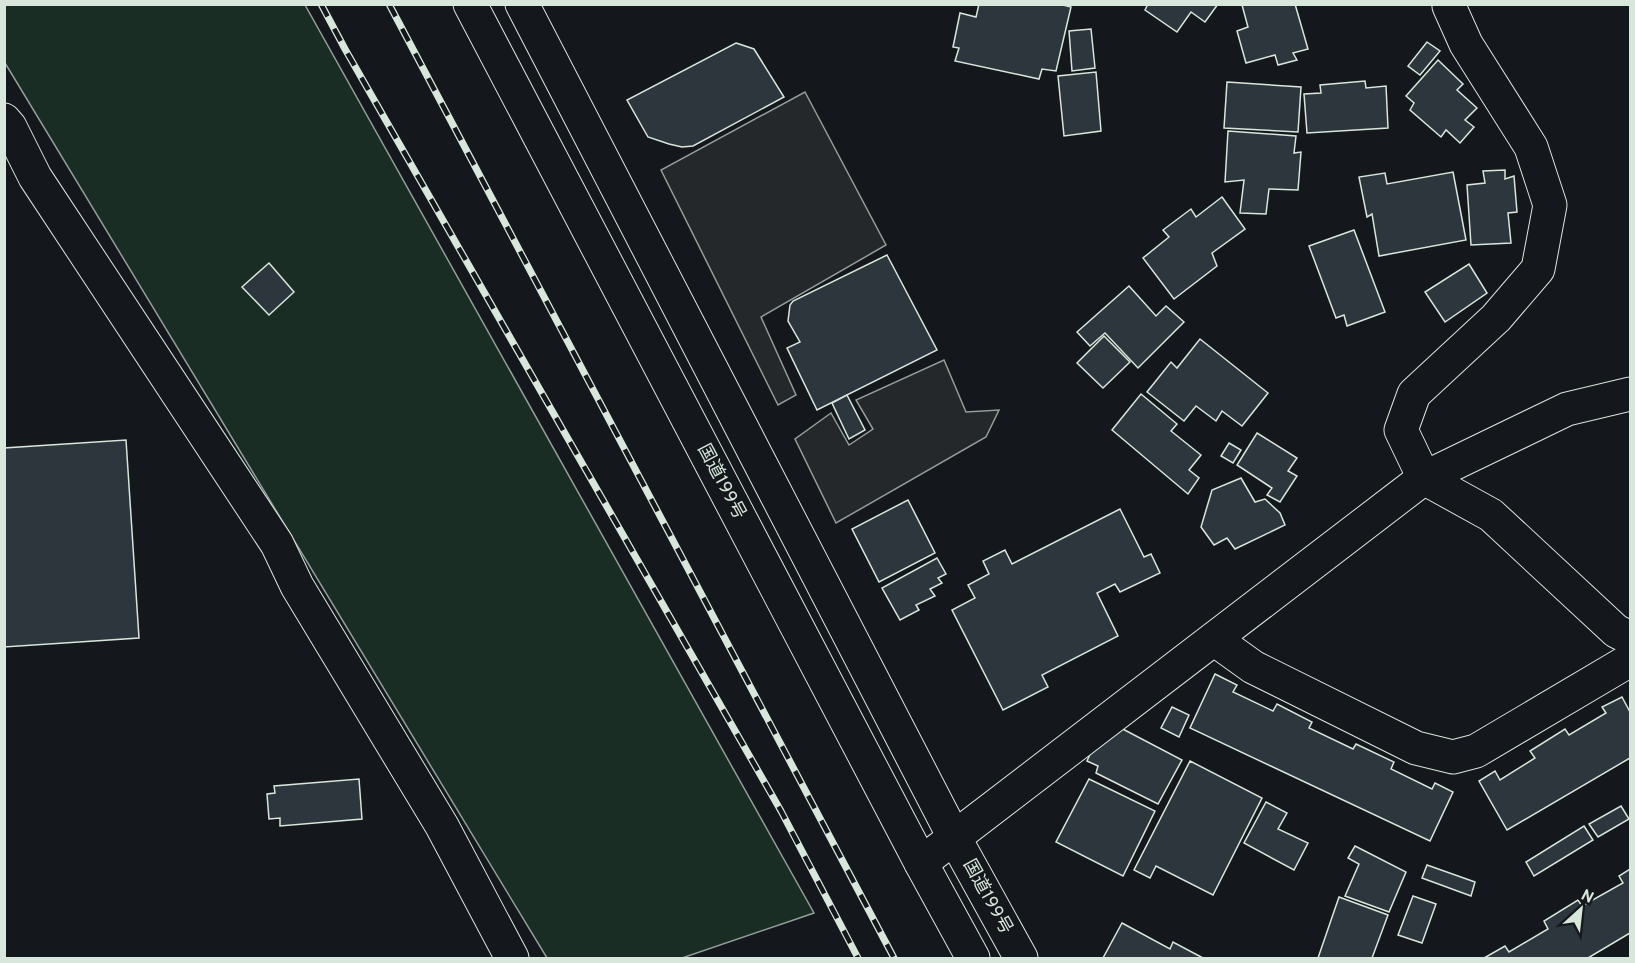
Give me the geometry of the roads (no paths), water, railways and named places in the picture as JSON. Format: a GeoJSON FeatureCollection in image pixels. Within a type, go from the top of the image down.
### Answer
{"type":"FeatureCollection","features":[{"type":"Feature","properties":{"kind":"main road","name":"国道199号"},"geometry":{"type":"LineString","coordinates":[[470,4],[973,958]]}},
{"type":"Feature","properties":{"kind":"main road","name":"国道199号"},"geometry":{"type":"LineString","coordinates":[[522,4],[954,837],[1021,958]]}},
{"type":"Feature","properties":{"kind":"main road"},"geometry":{"type":"LineString","coordinates":[[1450,4],[1466,44],[1532,147],[1550,205],[1538,269],[1496,318],[1414,394],[1401,430],[1424,478],[1491,515],[1616,632],[1630,638]]}},
{"type":"Feature","properties":{"kind":"main road"},"geometry":{"type":"LineString","coordinates":[[4,120],[10,127],[35,177],[277,544],[297,586],[442,826],[512,958]]}},
{"type":"Feature","properties":{"kind":"main road"},"geometry":{"type":"LineString","coordinates":[[921,863],[1424,478],[1567,409],[1630,394]]}},
{"type":"Feature","properties":{"kind":"main road"},"geometry":{"type":"LineString","coordinates":[[1214,639],[1252,668],[1416,748],[1453,757],[1476,751],[1630,660]]}},
{"type":"Feature","properties":{"kind":"railway"},"geometry":{"type":"LineString","coordinates":[[321,4],[781,811],[858,958]]}},
{"type":"Feature","properties":{"kind":"railway"},"geometry":{"type":"LineString","coordinates":[[389,4],[894,958]]}}]}
